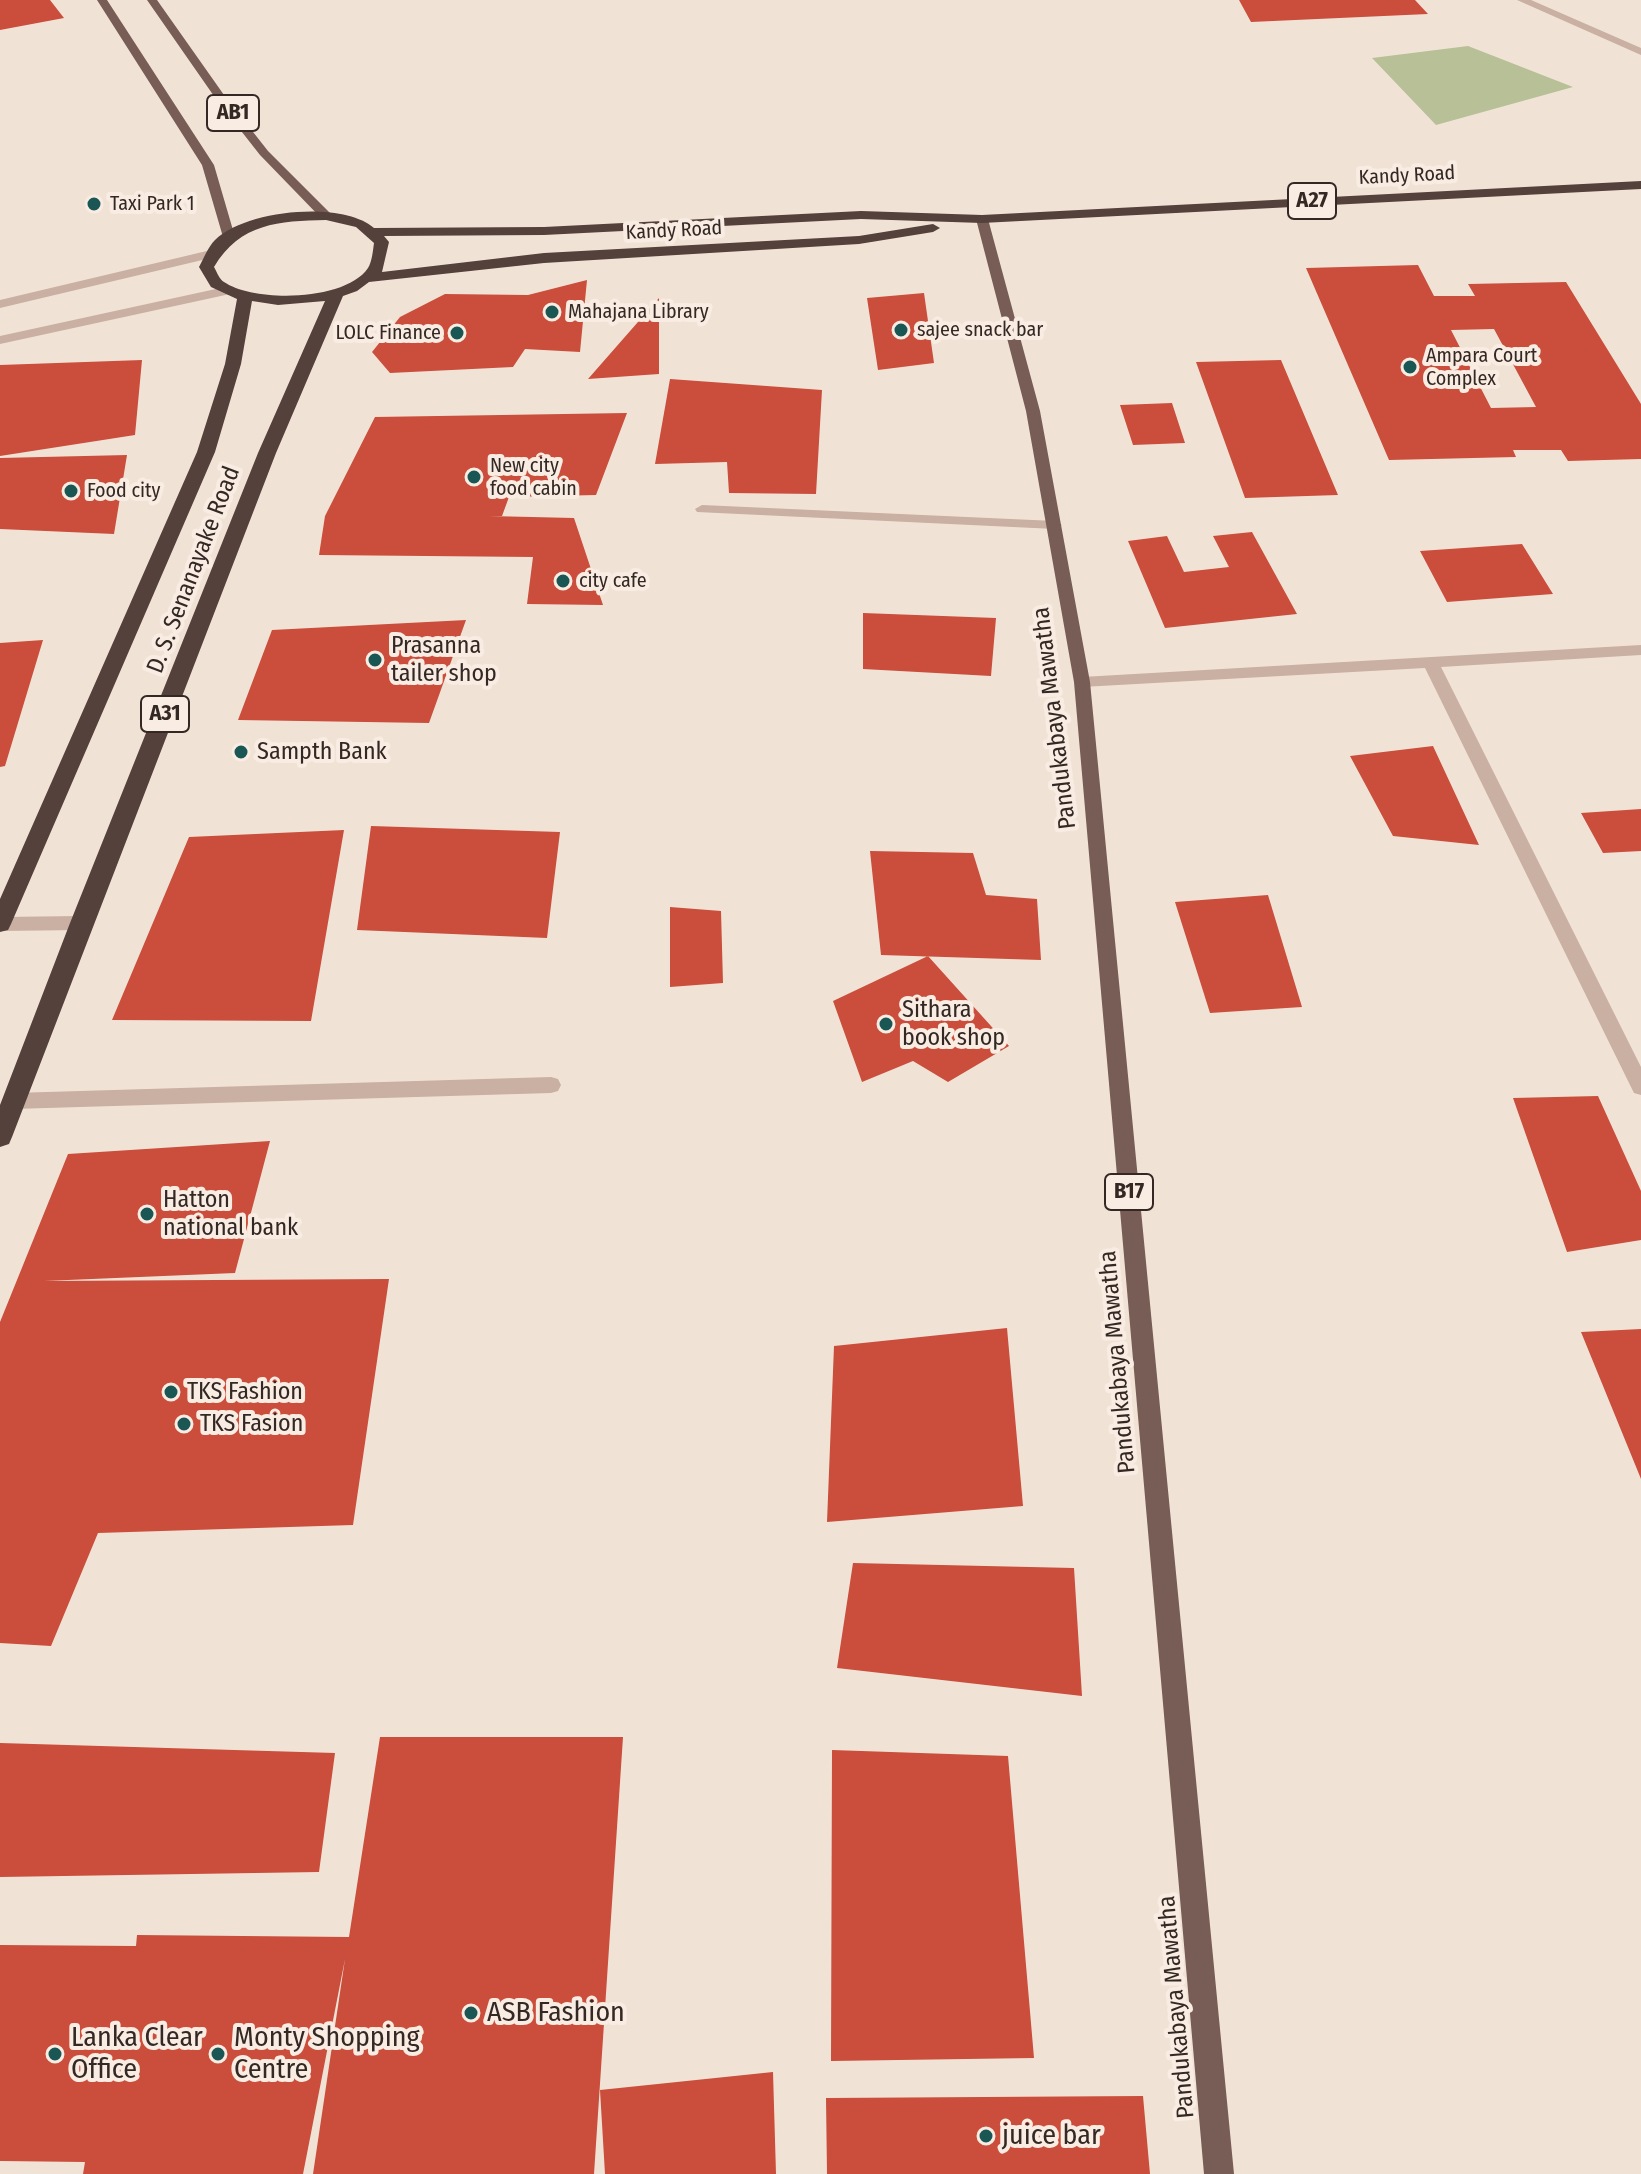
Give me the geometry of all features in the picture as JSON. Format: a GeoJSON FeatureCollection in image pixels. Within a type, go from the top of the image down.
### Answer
{"type":"FeatureCollection","features":[{"type":"Feature","properties":{"kind":"highway","name":"Kandy Road"},"geometry":{"type":"LineString","coordinates":[[373,232],[544,231],[861,215],[982,219],[1641,185]]}},
{"type":"Feature","properties":{"kind":"highway"},"geometry":{"type":"LineString","coordinates":[[326,216],[361,224],[382,242],[384,254],[379,266],[366,278],[336,293],[289,302],[245,298],[225,291],[208,274],[211,254],[229,237],[264,222],[326,216]]}},
{"type":"Feature","properties":{"kind":"highway","name":"Kandy Road"},"geometry":{"type":"LineString","coordinates":[[366,278],[544,258],[859,240],[982,219]]}},
{"type":"Feature","properties":{"kind":"highway","name":"D. S. Senanayake Road"},"geometry":{"type":"LineString","coordinates":[[0,1137],[267,453],[336,293]]}},
{"type":"Feature","properties":{"kind":"highway","name":"D. S. Senanayake Road"},"geometry":{"type":"LineString","coordinates":[[0,924],[206,452],[226,392],[245,298]]}},
{"type":"Feature","properties":{"kind":"main road","name":"AB1"},"geometry":{"type":"LineString","coordinates":[[102,0],[208,165],[229,237]]}},
{"type":"Feature","properties":{"kind":"main road","name":"AB1"},"geometry":{"type":"LineString","coordinates":[[152,0],[220,97],[264,153],[326,216]]}},
{"type":"Feature","properties":{"kind":"main road","name":"Pandukabaya Mawatha"},"geometry":{"type":"LineString","coordinates":[[982,219],[1033,411],[1082,682],[1219,2174]]}},
{"type":"Feature","properties":{"kind":"street"},"geometry":{"type":"LineString","coordinates":[[1522,0],[1641,52]]}},
{"type":"Feature","properties":{"kind":"street"},"geometry":{"type":"LineString","coordinates":[[0,304],[211,254]]}},
{"type":"Feature","properties":{"kind":"street"},"geometry":{"type":"LineString","coordinates":[[0,340],[225,291]]}},
{"type":"Feature","properties":{"kind":"street"},"geometry":{"type":"LineString","coordinates":[[702,509],[1055,525]]}},
{"type":"Feature","properties":{"kind":"street"},"geometry":{"type":"LineString","coordinates":[[1082,682],[1641,650]]}},
{"type":"Feature","properties":{"kind":"street"},"geometry":{"type":"LineString","coordinates":[[1431,663],[1641,1087]]}},
{"type":"Feature","properties":{"kind":"street"},"geometry":{"type":"LineString","coordinates":[[0,924],[81,923]]}},
{"type":"Feature","properties":{"kind":"street"},"geometry":{"type":"LineString","coordinates":[[13,1101],[551,1085]]}},
{"type":"Feature","properties":{"kind":"green space"},"geometry":{"type":"Polygon","coordinates":[[[1468,46],[1573,87],[1436,125],[1372,58],[1468,46]]]}},
{"type":"Feature","properties":{"kind":"building"},"geometry":{"type":"Polygon","coordinates":[[[0,0],[50,0],[64,18],[0,30],[0,0]]]}},
{"type":"Feature","properties":{"kind":"building"},"geometry":{"type":"Polygon","coordinates":[[[1239,0],[1415,0],[1428,14],[1251,22],[1239,0]]]}},
{"type":"Feature","properties":{"kind":"building","name":"Ampara Court Complex"},"geometry":{"type":"Polygon","coordinates":[[[1418,265],[1434,296],[1475,296],[1468,284],[1566,282],[1641,404],[1641,459],[1568,461],[1561,450],[1513,450],[1516,457],[1389,460],[1306,268],[1418,265]],[[1494,329],[1451,330],[1491,408],[1536,407],[1494,329]]]}},
{"type":"Feature","properties":{"kind":"building","name":"LOLC Finance"},"geometry":{"type":"Polygon","coordinates":[[[587,280],[580,352],[525,349],[513,367],[390,373],[372,352],[400,317],[445,294],[528,295],[587,280]]]}},
{"type":"Feature","properties":{"kind":"building","name":"sajee snack bar"},"geometry":{"type":"Polygon","coordinates":[[[924,293],[934,363],[878,370],[867,298],[924,293]]]}},
{"type":"Feature","properties":{"kind":"building"},"geometry":{"type":"Polygon","coordinates":[[[659,298],[659,374],[588,379],[659,298]]]}},
{"type":"Feature","properties":{"kind":"building"},"geometry":{"type":"Polygon","coordinates":[[[142,360],[135,435],[0,456],[0,365],[142,360]]]}},
{"type":"Feature","properties":{"kind":"building"},"geometry":{"type":"Polygon","coordinates":[[[1281,360],[1338,495],[1245,498],[1196,362],[1281,360]]]}},
{"type":"Feature","properties":{"kind":"building"},"geometry":{"type":"Polygon","coordinates":[[[670,379],[822,390],[816,494],[729,493],[727,462],[655,464],[670,379]]]}},
{"type":"Feature","properties":{"kind":"building"},"geometry":{"type":"Polygon","coordinates":[[[1172,403],[1185,443],[1133,445],[1120,405],[1172,403]]]}},
{"type":"Feature","properties":{"kind":"building","name":"New city food cabin"},"geometry":{"type":"Polygon","coordinates":[[[627,413],[596,495],[509,497],[502,516],[489,516],[574,518],[603,605],[527,604],[533,557],[319,555],[325,516],[375,417],[627,413]]]}},
{"type":"Feature","properties":{"kind":"building"},"geometry":{"type":"Polygon","coordinates":[[[127,455],[114,534],[0,529],[0,458],[127,455]]]}},
{"type":"Feature","properties":{"kind":"building"},"geometry":{"type":"Polygon","coordinates":[[[1252,532],[1297,614],[1165,628],[1128,541],[1167,536],[1184,572],[1229,567],[1213,536],[1252,532]]]}},
{"type":"Feature","properties":{"kind":"building"},"geometry":{"type":"Polygon","coordinates":[[[1522,544],[1553,594],[1447,602],[1420,551],[1522,544]]]}},
{"type":"Feature","properties":{"kind":"building"},"geometry":{"type":"Polygon","coordinates":[[[863,613],[996,618],[991,676],[863,669],[863,613]]]}},
{"type":"Feature","properties":{"kind":"building"},"geometry":{"type":"Polygon","coordinates":[[[466,620],[429,723],[238,720],[272,630],[466,620]]]}},
{"type":"Feature","properties":{"kind":"building"},"geometry":{"type":"Polygon","coordinates":[[[43,640],[5,766],[0,767],[0,643],[43,640]]]}},
{"type":"Feature","properties":{"kind":"building"},"geometry":{"type":"Polygon","coordinates":[[[1433,746],[1479,845],[1393,836],[1350,756],[1433,746]]]}},
{"type":"Feature","properties":{"kind":"building"},"geometry":{"type":"Polygon","coordinates":[[[1641,809],[1641,851],[1603,853],[1581,813],[1641,809]]]}},
{"type":"Feature","properties":{"kind":"building"},"geometry":{"type":"Polygon","coordinates":[[[371,826],[560,832],[547,938],[357,930],[371,826]]]}},
{"type":"Feature","properties":{"kind":"building"},"geometry":{"type":"Polygon","coordinates":[[[344,830],[311,1021],[112,1020],[189,837],[344,830]]]}},
{"type":"Feature","properties":{"kind":"building"},"geometry":{"type":"Polygon","coordinates":[[[870,851],[973,853],[986,895],[1037,899],[1041,960],[881,955],[870,851]]]}},
{"type":"Feature","properties":{"kind":"building"},"geometry":{"type":"Polygon","coordinates":[[[1268,895],[1302,1007],[1210,1013],[1175,902],[1268,895]]]}},
{"type":"Feature","properties":{"kind":"building"},"geometry":{"type":"Polygon","coordinates":[[[670,907],[721,911],[723,983],[670,987],[670,907]]]}},
{"type":"Feature","properties":{"kind":"building"},"geometry":{"type":"Polygon","coordinates":[[[928,956],[1009,1046],[948,1082],[913,1061],[862,1082],[833,1001],[928,956]]]}},
{"type":"Feature","properties":{"kind":"building"},"geometry":{"type":"Polygon","coordinates":[[[1598,1096],[1641,1191],[1641,1240],[1567,1252],[1513,1098],[1598,1096]]]}},
{"type":"Feature","properties":{"kind":"building","name":"TKS Fasion"},"geometry":{"type":"Polygon","coordinates":[[[270,1141],[235,1273],[44,1281],[389,1279],[353,1525],[98,1533],[51,1646],[0,1643],[0,1322],[68,1154],[270,1141]]]}},
{"type":"Feature","properties":{"kind":"building"},"geometry":{"type":"Polygon","coordinates":[[[1007,1328],[1023,1506],[827,1522],[834,1346],[1007,1328]]]}},
{"type":"Feature","properties":{"kind":"building"},"geometry":{"type":"Polygon","coordinates":[[[1641,1329],[1641,1479],[1581,1332],[1641,1329]]]}},
{"type":"Feature","properties":{"kind":"building"},"geometry":{"type":"Polygon","coordinates":[[[853,1563],[1074,1568],[1082,1696],[837,1668],[853,1563]]]}},
{"type":"Feature","properties":{"kind":"building","name":"ASB Fashion"},"geometry":{"type":"Polygon","coordinates":[[[380,1737],[623,1737],[594,2174],[313,2174],[345,1959],[303,2174],[83,2174],[85,2162],[0,2161],[0,1945],[136,1946],[137,1935],[349,1937],[380,1737]]]}},
{"type":"Feature","properties":{"kind":"building"},"geometry":{"type":"Polygon","coordinates":[[[0,1743],[335,1753],[319,1872],[0,1877],[0,1743]]]}},
{"type":"Feature","properties":{"kind":"building"},"geometry":{"type":"Polygon","coordinates":[[[832,1750],[1008,1756],[1034,2058],[831,2061],[832,1750]]]}},
{"type":"Feature","properties":{"kind":"building"},"geometry":{"type":"Polygon","coordinates":[[[773,2072],[776,2174],[605,2174],[600,2090],[773,2072]]]}},
{"type":"Feature","properties":{"kind":"building","name":"juice bar"},"geometry":{"type":"Polygon","coordinates":[[[1143,2096],[1150,2174],[827,2174],[826,2098],[1143,2096]]]}},
{"type":"Feature","properties":{"kind":"place","name":"Taxi Park 1"},"geometry":{"type":"Point","coordinates":[94,204]}},
{"type":"Feature","properties":{"kind":"place","name":"Mahajana Library"},"geometry":{"type":"Point","coordinates":[552,312]}},
{"type":"Feature","properties":{"kind":"place","name":"sajee snack bar"},"geometry":{"type":"Point","coordinates":[901,330]}},
{"type":"Feature","properties":{"kind":"place","name":"LOLC Finance"},"geometry":{"type":"Point","coordinates":[457,333]}},
{"type":"Feature","properties":{"kind":"place","name":"Ampara Court Complex"},"geometry":{"type":"Point","coordinates":[1410,367]}},
{"type":"Feature","properties":{"kind":"place","name":"New city food cabin"},"geometry":{"type":"Point","coordinates":[474,477]}},
{"type":"Feature","properties":{"kind":"place","name":"Food city"},"geometry":{"type":"Point","coordinates":[71,491]}},
{"type":"Feature","properties":{"kind":"place","name":"city cafe"},"geometry":{"type":"Point","coordinates":[563,581]}},
{"type":"Feature","properties":{"kind":"place","name":"Prasanna tailer shop"},"geometry":{"type":"Point","coordinates":[375,660]}},
{"type":"Feature","properties":{"kind":"place","name":"Sampth Bank"},"geometry":{"type":"Point","coordinates":[241,752]}},
{"type":"Feature","properties":{"kind":"place","name":"Sithara book shop"},"geometry":{"type":"Point","coordinates":[886,1024]}},
{"type":"Feature","properties":{"kind":"place","name":"Hatton national bank"},"geometry":{"type":"Point","coordinates":[147,1214]}},
{"type":"Feature","properties":{"kind":"place","name":"TKS Fashion"},"geometry":{"type":"Point","coordinates":[171,1392]}},
{"type":"Feature","properties":{"kind":"place","name":"TKS Fasion"},"geometry":{"type":"Point","coordinates":[184,1424]}},
{"type":"Feature","properties":{"kind":"place","name":"ASB Fashion"},"geometry":{"type":"Point","coordinates":[471,2013]}},
{"type":"Feature","properties":{"kind":"place","name":"Lanka Clear Office"},"geometry":{"type":"Point","coordinates":[55,2054]}},
{"type":"Feature","properties":{"kind":"place","name":"Monty Shopping Centre"},"geometry":{"type":"Point","coordinates":[218,2054]}},
{"type":"Feature","properties":{"kind":"place","name":"juice bar"},"geometry":{"type":"Point","coordinates":[986,2136]}}]}
